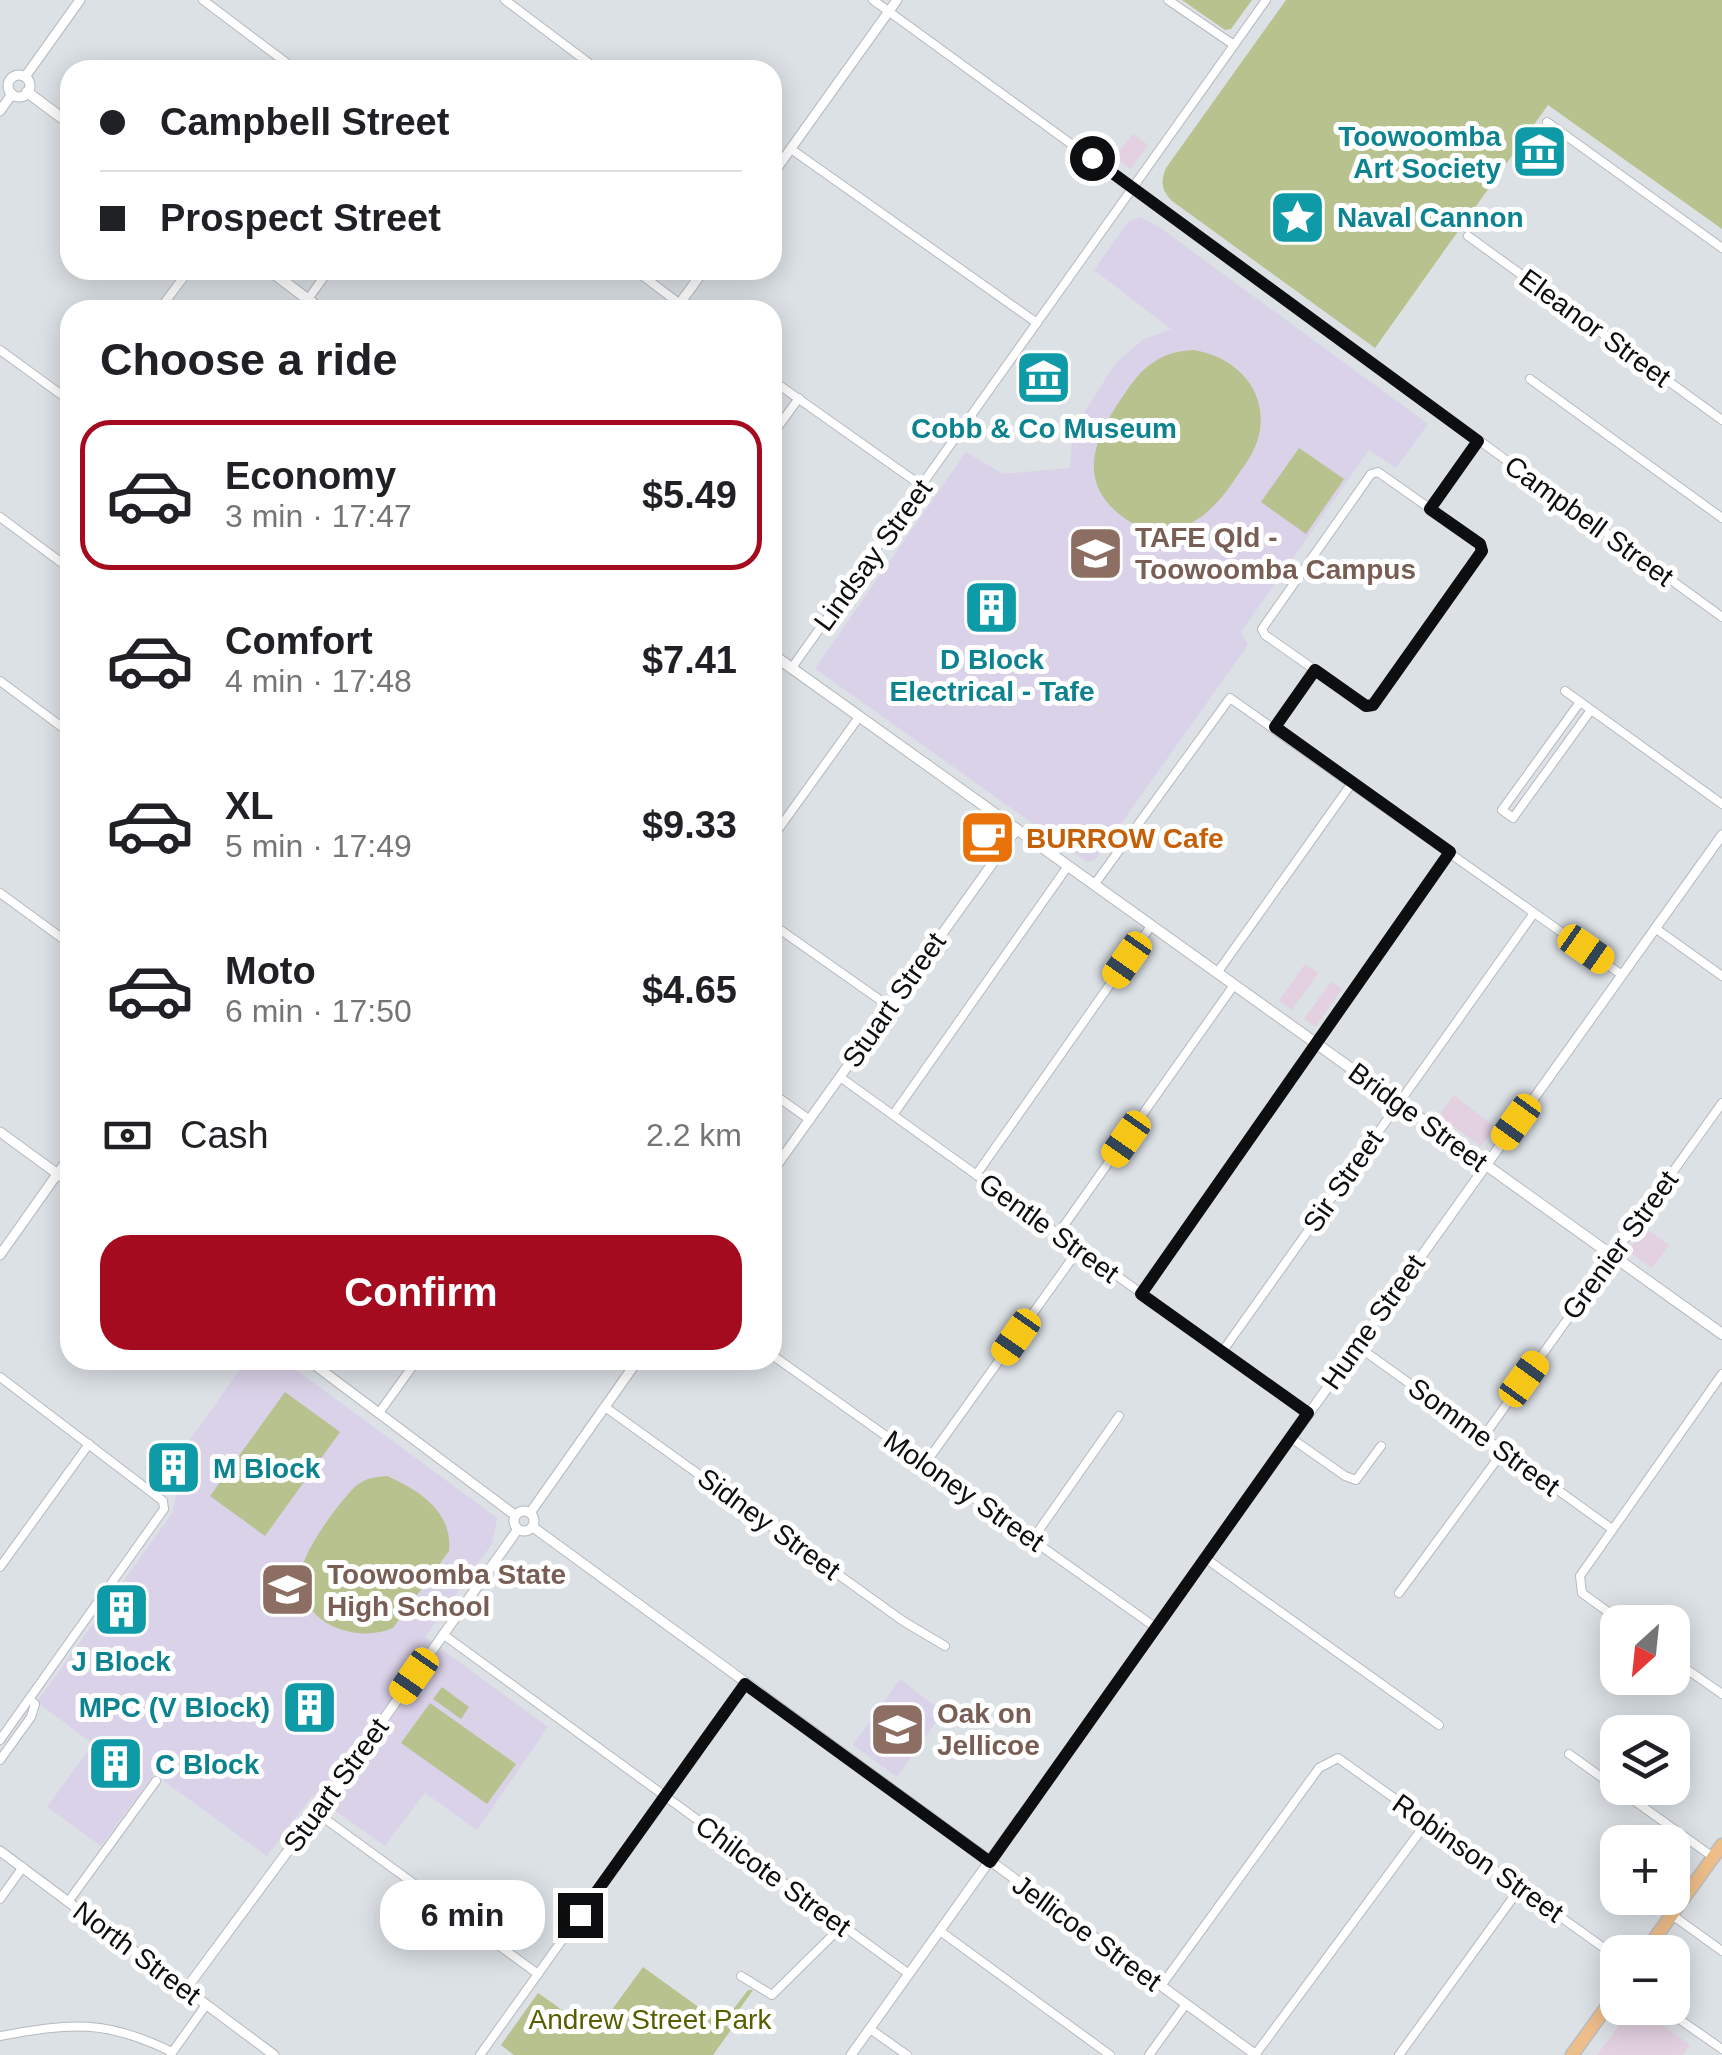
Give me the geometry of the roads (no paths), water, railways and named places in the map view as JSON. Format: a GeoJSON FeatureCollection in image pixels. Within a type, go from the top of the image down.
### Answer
{"type":"FeatureCollection","features":[{"type":"Feature","properties":{"kind":"highway"},"geometry":{"type":"LineString","coordinates":[[1690,1890],[1722,1845]]}},
{"type":"Feature","properties":{"kind":"highway"},"geometry":{"type":"LineString","coordinates":[[1657,1935],[1672,1915]]}},
{"type":"Feature","properties":{"kind":"highway"},"geometry":{"type":"LineString","coordinates":[[1572,2055],[1600,2016]]}},
{"type":"Feature","properties":{"kind":"main road"},"geometry":{"type":"LineString","coordinates":[[27,92],[60,117]]}},
{"type":"Feature","properties":{"kind":"main road"},"geometry":{"type":"LineString","coordinates":[[282,280],[308,300]]}},
{"type":"Feature","properties":{"kind":"main road","name":"Bridge Street"},"geometry":{"type":"LineString","coordinates":[[782,662],[1722,1334]]}},
{"type":"Feature","properties":{"kind":"street"},"geometry":{"type":"LineString","coordinates":[[25,77],[80,0]]}},
{"type":"Feature","properties":{"kind":"street"},"geometry":{"type":"LineString","coordinates":[[203,0],[283,60]]}},
{"type":"Feature","properties":{"kind":"street"},"geometry":{"type":"LineString","coordinates":[[504,0],[585,60]]}},
{"type":"Feature","properties":{"kind":"street","name":"Campbell Street"},"geometry":{"type":"LineString","coordinates":[[873,0],[1722,618]]}},
{"type":"Feature","properties":{"kind":"street"},"geometry":{"type":"LineString","coordinates":[[782,161],[897,0]]}},
{"type":"Feature","properties":{"kind":"street"},"geometry":{"type":"LineString","coordinates":[[1168,0],[1234,45]]}},
{"type":"Feature","properties":{"kind":"street","name":"Lindsay Street"},"geometry":{"type":"LineString","coordinates":[[792,669],[1266,0]]}},
{"type":"Feature","properties":{"kind":"street"},"geometry":{"type":"LineString","coordinates":[[0,72],[10,79]]}},
{"type":"Feature","properties":{"kind":"street"},"geometry":{"type":"LineString","coordinates":[[17,75],[25,77],[29,83],[27,92],[12,94],[10,79],[17,75]]}},
{"type":"Feature","properties":{"kind":"street"},"geometry":{"type":"LineString","coordinates":[[0,111],[12,94]]}},
{"type":"Feature","properties":{"kind":"street"},"geometry":{"type":"LineString","coordinates":[[1547,122],[1722,248]]}},
{"type":"Feature","properties":{"kind":"street"},"geometry":{"type":"LineString","coordinates":[[790,149],[1037,323]]}},
{"type":"Feature","properties":{"kind":"street","name":"Eleanor Street"},"geometry":{"type":"LineString","coordinates":[[1468,236],[1722,420]]}},
{"type":"Feature","properties":{"kind":"street"},"geometry":{"type":"LineString","coordinates":[[308,300],[322,280]]}},
{"type":"Feature","properties":{"kind":"street"},"geometry":{"type":"LineString","coordinates":[[647,280],[670,300]]}},
{"type":"Feature","properties":{"kind":"street"},"geometry":{"type":"LineString","coordinates":[[0,350],[60,394]]}},
{"type":"Feature","properties":{"kind":"street"},"geometry":{"type":"LineString","coordinates":[[1530,380],[1722,518]]}},
{"type":"Feature","properties":{"kind":"street"},"geometry":{"type":"LineString","coordinates":[[782,387],[922,486]]}},
{"type":"Feature","properties":{"kind":"street"},"geometry":{"type":"LineString","coordinates":[[782,422],[799,398]]}},
{"type":"Feature","properties":{"kind":"street"},"geometry":{"type":"LineString","coordinates":[[1430,509],[1478,441]]}},
{"type":"Feature","properties":{"kind":"street"},"geometry":{"type":"LineString","coordinates":[[1378,472],[1482,550],[1373,705],[1368,707],[1315,670],[1264,634],[1262,627],[1370,475],[1378,472]]}},
{"type":"Feature","properties":{"kind":"street"},"geometry":{"type":"LineString","coordinates":[[0,517],[60,562]]}},
{"type":"Feature","properties":{"kind":"street"},"geometry":{"type":"LineString","coordinates":[[1275,727],[1315,670]]}},
{"type":"Feature","properties":{"kind":"street"},"geometry":{"type":"LineString","coordinates":[[0,681],[60,726]]}},
{"type":"Feature","properties":{"kind":"street"},"geometry":{"type":"LineString","coordinates":[[1565,691],[1722,804]]}},
{"type":"Feature","properties":{"kind":"street"},"geometry":{"type":"LineString","coordinates":[[1094,885],[1230,698],[1622,975]]}},
{"type":"Feature","properties":{"kind":"street"},"geometry":{"type":"LineString","coordinates":[[1580,702],[1502,810],[1513,818],[1591,710]]}},
{"type":"Feature","properties":{"kind":"street"},"geometry":{"type":"LineString","coordinates":[[782,824],[859,718]]}},
{"type":"Feature","properties":{"kind":"street"},"geometry":{"type":"LineString","coordinates":[[1217,973],[1352,783]]}},
{"type":"Feature","properties":{"kind":"street","name":"Stuart Street"},"geometry":{"type":"LineString","coordinates":[[782,1158],[1016,829]]}},
{"type":"Feature","properties":{"kind":"street","name":"Hume Street"},"geometry":{"type":"LineString","coordinates":[[851,2055],[1722,835]]}},
{"type":"Feature","properties":{"kind":"street"},"geometry":{"type":"LineString","coordinates":[[1141,1294],[1450,852]]}},
{"type":"Feature","properties":{"kind":"street"},"geometry":{"type":"LineString","coordinates":[[894,1115],[1068,866]]}},
{"type":"Feature","properties":{"kind":"street"},"geometry":{"type":"LineString","coordinates":[[0,892],[60,937]]}},
{"type":"Feature","properties":{"kind":"street","name":"Sir Street"},"geometry":{"type":"LineString","coordinates":[[1222,1352],[1534,913]]}},
{"type":"Feature","properties":{"kind":"street"},"geometry":{"type":"LineString","coordinates":[[976,1174],[1151,926]]}},
{"type":"Feature","properties":{"kind":"street"},"geometry":{"type":"LineString","coordinates":[[1655,928],[1722,976]]}},
{"type":"Feature","properties":{"kind":"street"},"geometry":{"type":"LineString","coordinates":[[782,931],[890,1006]]}},
{"type":"Feature","properties":{"kind":"street"},"geometry":{"type":"LineString","coordinates":[[1058,1234],[1234,985]]}},
{"type":"Feature","properties":{"kind":"street","name":"Gentle Street"},"geometry":{"type":"LineString","coordinates":[[840,1077],[1308,1413]]}},
{"type":"Feature","properties":{"kind":"street"},"geometry":{"type":"LineString","coordinates":[[782,1099],[810,1120]]}},
{"type":"Feature","properties":{"kind":"street","name":"Grenier Street"},"geometry":{"type":"LineString","coordinates":[[1484,1436],[1722,1102]]}},
{"type":"Feature","properties":{"kind":"street"},"geometry":{"type":"LineString","coordinates":[[0,1132],[58,1174]]}},
{"type":"Feature","properties":{"kind":"street"},"geometry":{"type":"LineString","coordinates":[[0,1254],[60,1171]]}},
{"type":"Feature","properties":{"kind":"street"},"geometry":{"type":"LineString","coordinates":[[925,1464],[1079,1249]]}},
{"type":"Feature","properties":{"kind":"street","name":"Somme Street"},"geometry":{"type":"LineString","coordinates":[[1356,1345],[1612,1528]]}},
{"type":"Feature","properties":{"kind":"street","name":"Moloney Street"},"geometry":{"type":"LineString","coordinates":[[782,1361],[1155,1627]]}},
{"type":"Feature","properties":{"kind":"street"},"geometry":{"type":"LineString","coordinates":[[322,1370],[515,1515]]}},
{"type":"Feature","properties":{"kind":"street"},"geometry":{"type":"LineString","coordinates":[[380,1412],[410,1370]]}},
{"type":"Feature","properties":{"kind":"street"},"geometry":{"type":"LineString","coordinates":[[530,1513],[631,1370]]}},
{"type":"Feature","properties":{"kind":"street"},"geometry":{"type":"LineString","coordinates":[[1600,1606],[1579,1586],[1582,1572],[1722,1374]]}},
{"type":"Feature","properties":{"kind":"street"},"geometry":{"type":"LineString","coordinates":[[0,1378],[163,1501],[164,1509],[0,1740]]}},
{"type":"Feature","properties":{"kind":"street","name":"Sidney Street"},"geometry":{"type":"LineString","coordinates":[[605,1407],[902,1621],[946,1646]]}},
{"type":"Feature","properties":{"kind":"street"},"geometry":{"type":"LineString","coordinates":[[1032,1540],[1119,1416]]}},
{"type":"Feature","properties":{"kind":"street"},"geometry":{"type":"LineString","coordinates":[[1291,1438],[1356,1480],[1381,1446]]}},
{"type":"Feature","properties":{"kind":"street"},"geometry":{"type":"LineString","coordinates":[[0,1566],[89,1444]]}},
{"type":"Feature","properties":{"kind":"street"},"geometry":{"type":"LineString","coordinates":[[1399,1593],[1504,1450]]}},
{"type":"Feature","properties":{"kind":"street"},"geometry":{"type":"LineString","coordinates":[[524,1510],[530,1513],[534,1518],[532,1527],[527,1531],[518,1529],[515,1515],[524,1510]]}},
{"type":"Feature","properties":{"kind":"street","name":"Jellicoe Street"},"geometry":{"type":"LineString","coordinates":[[532,1527],[1256,2055]]}},
{"type":"Feature","properties":{"kind":"street","name":"Stuart Street"},"geometry":{"type":"LineString","coordinates":[[186,1989],[317,1813],[518,1529]]}},
{"type":"Feature","properties":{"kind":"street"},"geometry":{"type":"LineString","coordinates":[[1205,1558],[1439,1725]]}},
{"type":"Feature","properties":{"kind":"street","name":"Chilcote Street"},"geometry":{"type":"LineString","coordinates":[[444,1635],[909,1974]]}},
{"type":"Feature","properties":{"kind":"street"},"geometry":{"type":"LineString","coordinates":[[926,1651],[934,1639]]}},
{"type":"Feature","properties":{"kind":"street"},"geometry":{"type":"LineString","coordinates":[[1690,1672],[1722,1694]]}},
{"type":"Feature","properties":{"kind":"street"},"geometry":{"type":"LineString","coordinates":[[480,2055],[745,1684]]}},
{"type":"Feature","properties":{"kind":"street"},"geometry":{"type":"LineString","coordinates":[[0,1760],[31,1717],[35,1704],[30,1699]]}},
{"type":"Feature","properties":{"kind":"street"},"geometry":{"type":"LineString","coordinates":[[1569,1754],[1713,1858]]}},
{"type":"Feature","properties":{"kind":"street","name":"Robinson Street"},"geometry":{"type":"LineString","coordinates":[[1161,1986],[1318,1768],[1338,1758],[1600,1945]]}},
{"type":"Feature","properties":{"kind":"street"},"geometry":{"type":"LineString","coordinates":[[68,1902],[156,1781]]}},
{"type":"Feature","properties":{"kind":"street"},"geometry":{"type":"LineString","coordinates":[[317,1813],[538,1974]]}},
{"type":"Feature","properties":{"kind":"street"},"geometry":{"type":"LineString","coordinates":[[1256,2055],[1427,1822]]}},
{"type":"Feature","properties":{"kind":"street","name":"North Street"},"geometry":{"type":"LineString","coordinates":[[0,1851],[274,2055]]}},
{"type":"Feature","properties":{"kind":"street"},"geometry":{"type":"LineString","coordinates":[[0,1899],[23,1868]]}},
{"type":"Feature","properties":{"kind":"street"},"geometry":{"type":"LineString","coordinates":[[1399,2055],[1520,1888]]}},
{"type":"Feature","properties":{"kind":"street"},"geometry":{"type":"LineString","coordinates":[[1672,1915],[1722,1951]]}},
{"type":"Feature","properties":{"kind":"street"},"geometry":{"type":"LineString","coordinates":[[742,1976],[772,1994],[842,1926]]}},
{"type":"Feature","properties":{"kind":"street"},"geometry":{"type":"LineString","coordinates":[[940,1932],[1110,2055]]}},
{"type":"Feature","properties":{"kind":"street"},"geometry":{"type":"LineString","coordinates":[[0,2036],[79,2024],[108,2027],[144,2038],[171,2054],[206,2004]]}},
{"type":"Feature","properties":{"kind":"street"},"geometry":{"type":"LineString","coordinates":[[1149,2055],[1186,2004]]}},
{"type":"Feature","properties":{"kind":"street"},"geometry":{"type":"LineString","coordinates":[[1687,2025],[1722,2049]]}},
{"type":"Feature","properties":{"kind":"street"},"geometry":{"type":"LineString","coordinates":[[870,2029],[907,2055]]}},
{"type":"Feature","properties":{"kind":"place","name":"Toowoomba Art Society"},"geometry":{"type":"Point","coordinates":[1540,152]}},
{"type":"Feature","properties":{"kind":"place","name":"Naval Cannon"},"geometry":{"type":"Point","coordinates":[1298,217]}},
{"type":"Feature","properties":{"kind":"place","name":"Cobb & Co Museum"},"geometry":{"type":"Point","coordinates":[1044,377]}},
{"type":"Feature","properties":{"kind":"place","name":"TAFE Qld - Toowoomba Campus"},"geometry":{"type":"Point","coordinates":[1096,553]}},
{"type":"Feature","properties":{"kind":"place","name":"D Block Electrical - Tafe"},"geometry":{"type":"Point","coordinates":[992,608]}},
{"type":"Feature","properties":{"kind":"place","name":"BURROW Cafe"},"geometry":{"type":"Point","coordinates":[987,838]}},
{"type":"Feature","properties":{"kind":"place","name":"M Block"},"geometry":{"type":"Point","coordinates":[174,1468]}},
{"type":"Feature","properties":{"kind":"place","name":"Toowoomba State High School"},"geometry":{"type":"Point","coordinates":[288,1590]}},
{"type":"Feature","properties":{"kind":"place","name":"J Block"},"geometry":{"type":"Point","coordinates":[121,1610]}},
{"type":"Feature","properties":{"kind":"place","name":"MPC (V Block)"},"geometry":{"type":"Point","coordinates":[309,1707]}},
{"type":"Feature","properties":{"kind":"place","name":"Oak on Jellicoe"},"geometry":{"type":"Point","coordinates":[898,1729]}},
{"type":"Feature","properties":{"kind":"place","name":"C Block"},"geometry":{"type":"Point","coordinates":[116,1764]}},
{"type":"Feature","properties":{"kind":"park label","name":"Andrew Street Park"},"geometry":{"type":"Point","coordinates":[650,2019]}}]}
